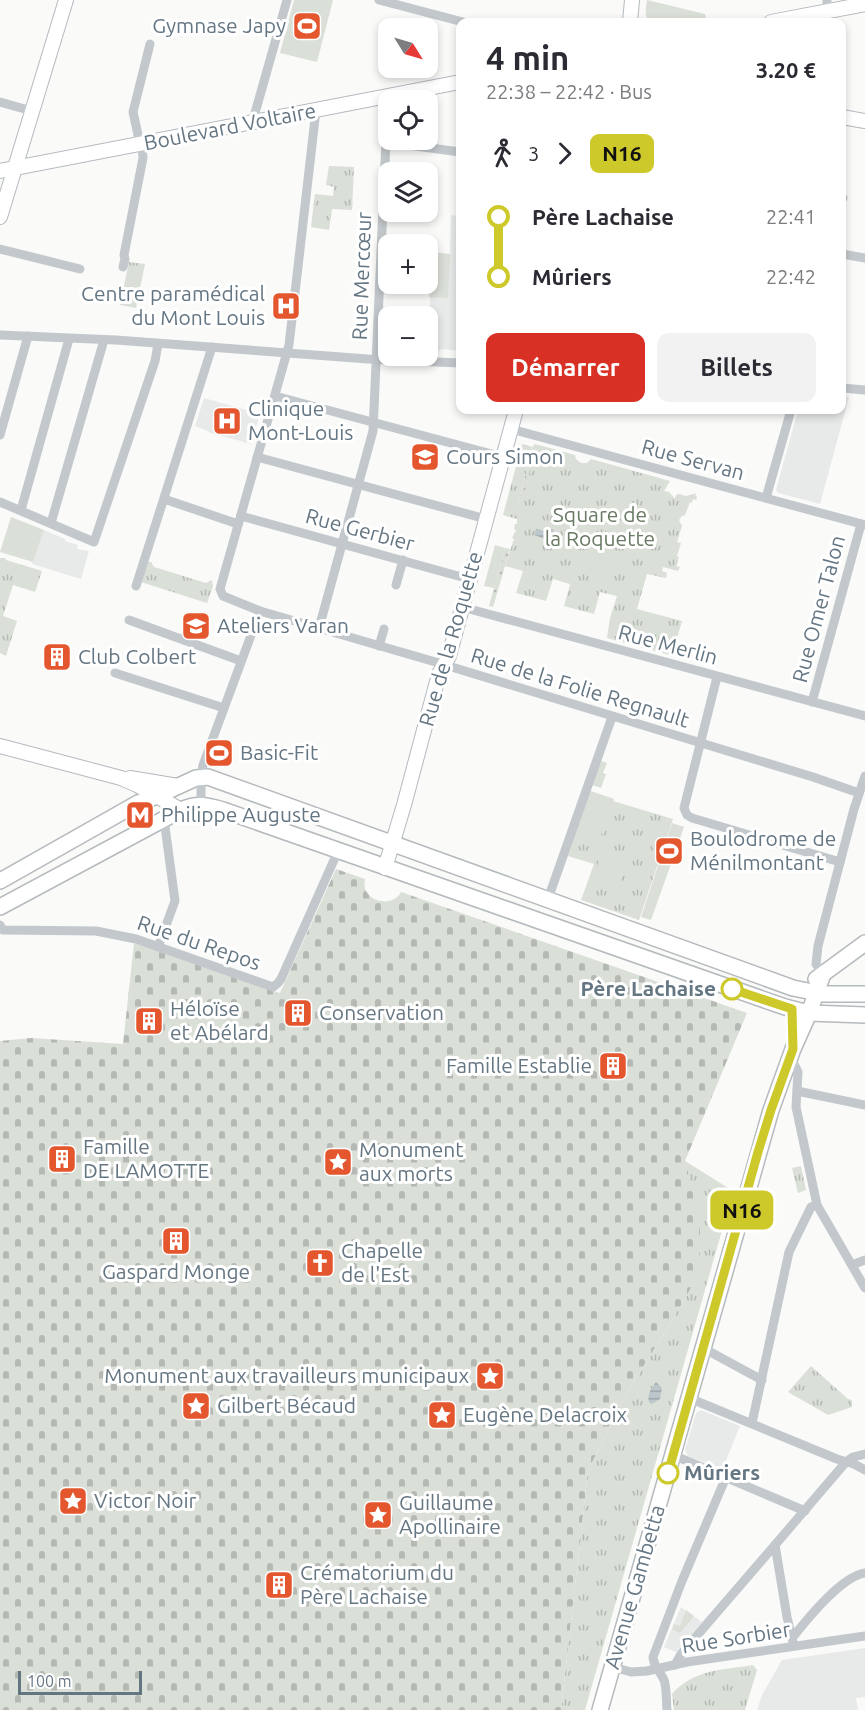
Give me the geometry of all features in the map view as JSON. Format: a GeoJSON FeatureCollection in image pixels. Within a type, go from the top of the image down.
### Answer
{"type":"FeatureCollection","features":[{"type":"Feature","properties":{"kind":"main road"},"geometry":{"type":"LineString","coordinates":[[0,217],[66,0]]}},
{"type":"Feature","properties":{"kind":"main road"},"geometry":{"type":"LineString","coordinates":[[630,18],[632,0]]}},
{"type":"Feature","properties":{"kind":"main road"},"geometry":{"type":"LineString","coordinates":[[791,18],[865,4]]}},
{"type":"Feature","properties":{"kind":"main road","name":"Boulevard Voltaire"},"geometry":{"type":"LineString","coordinates":[[419,90],[456,83]]}},
{"type":"Feature","properties":{"kind":"main road","name":"Boulevard Voltaire"},"geometry":{"type":"LineString","coordinates":[[0,171],[378,98]]}},
{"type":"Feature","properties":{"kind":"main road"},"geometry":{"type":"LineString","coordinates":[[846,118],[865,121]]}},
{"type":"Feature","properties":{"kind":"main road","name":"Rue de la Roquette"},"geometry":{"type":"LineString","coordinates":[[385,868],[439,674],[449,656],[515,414]]}},
{"type":"Feature","properties":{"kind":"main road"},"geometry":{"type":"LineString","coordinates":[[0,746],[121,778],[181,810]]}},
{"type":"Feature","properties":{"kind":"main road"},"geometry":{"type":"LineString","coordinates":[[0,881],[138,803],[201,777],[208,777],[800,990],[817,993],[865,994]]}},
{"type":"Feature","properties":{"kind":"main road"},"geometry":{"type":"LineString","coordinates":[[121,778],[136,778],[178,786]]}},
{"type":"Feature","properties":{"kind":"main road"},"geometry":{"type":"LineString","coordinates":[[0,907],[190,805],[201,804],[792,1009],[809,1013],[865,1015]]}},
{"type":"Feature","properties":{"kind":"main road"},"geometry":{"type":"LineString","coordinates":[[540,921],[548,899]]}},
{"type":"Feature","properties":{"kind":"main road"},"geometry":{"type":"LineString","coordinates":[[790,1056],[792,1009],[800,990],[865,943]]}},
{"type":"Feature","properties":{"kind":"main road","name":"Avenue Gambetta"},"geometry":{"type":"LineString","coordinates":[[600,1710],[758,1152],[790,1056],[823,974]]}},
{"type":"Feature","properties":{"kind":"street"},"geometry":{"type":"LineString","coordinates":[[256,121],[255,113],[287,0]]}},
{"type":"Feature","properties":{"kind":"street"},"geometry":{"type":"LineString","coordinates":[[379,0],[456,20]]}},
{"type":"Feature","properties":{"kind":"street"},"geometry":{"type":"LineString","coordinates":[[123,267],[143,158],[133,112],[150,44]]}},
{"type":"Feature","properties":{"kind":"street"},"geometry":{"type":"LineString","coordinates":[[0,102],[32,111]]}},
{"type":"Feature","properties":{"kind":"street","name":"Rue de la Folie Regnault"},"geometry":{"type":"LineString","coordinates":[[316,110],[289,345],[220,589],[223,596],[260,611],[813,777],[859,793]]}},
{"type":"Feature","properties":{"kind":"street"},"geometry":{"type":"LineString","coordinates":[[438,149],[456,151]]}},
{"type":"Feature","properties":{"kind":"street","name":"Rue Mercœur"},"geometry":{"type":"LineString","coordinates":[[319,628],[373,431],[386,150]]}},
{"type":"Feature","properties":{"kind":"street"},"geometry":{"type":"LineString","coordinates":[[0,249],[80,269]]}},
{"type":"Feature","properties":{"kind":"street"},"geometry":{"type":"LineString","coordinates":[[846,255],[865,258]]}},
{"type":"Feature","properties":{"kind":"street"},"geometry":{"type":"LineString","coordinates":[[0,335],[212,346],[287,353],[456,363]]}},
{"type":"Feature","properties":{"kind":"street"},"geometry":{"type":"LineString","coordinates":[[0,435],[28,336]]}},
{"type":"Feature","properties":{"kind":"street"},"geometry":{"type":"LineString","coordinates":[[21,510],[69,339]]}},
{"type":"Feature","properties":{"kind":"street"},"geometry":{"type":"LineString","coordinates":[[51,523],[104,340]]}},
{"type":"Feature","properties":{"kind":"street"},"geometry":{"type":"LineString","coordinates":[[0,502],[94,542],[155,361],[158,344]]}},
{"type":"Feature","properties":{"kind":"street"},"geometry":{"type":"LineString","coordinates":[[136,586],[212,346]]}},
{"type":"Feature","properties":{"kind":"street"},"geometry":{"type":"LineString","coordinates":[[846,388],[865,390]]}},
{"type":"Feature","properties":{"kind":"street"},"geometry":{"type":"LineString","coordinates":[[275,396],[503,457]]}},
{"type":"Feature","properties":{"kind":"street"},"geometry":{"type":"LineString","coordinates":[[766,498],[790,414]]}},
{"type":"Feature","properties":{"kind":"street","name":"Rue Servan"},"geometry":{"type":"LineString","coordinates":[[511,429],[863,525]]}},
{"type":"Feature","properties":{"kind":"street"},"geometry":{"type":"LineString","coordinates":[[257,457],[486,519]]}},
{"type":"Feature","properties":{"kind":"street","name":"Rue Gerbier"},"geometry":{"type":"LineString","coordinates":[[164,500],[342,544],[469,579]]}},
{"type":"Feature","properties":{"kind":"street","name":"Rue Omer Talon"},"geometry":{"type":"LineString","coordinates":[[812,702],[863,525]]}},
{"type":"Feature","properties":{"kind":"street"},"geometry":{"type":"LineString","coordinates":[[396,585],[403,561]]}},
{"type":"Feature","properties":{"kind":"street","name":"Rue Merlin"},"geometry":{"type":"LineString","coordinates":[[462,607],[717,678],[865,716]]}},
{"type":"Feature","properties":{"kind":"street"},"geometry":{"type":"LineString","coordinates":[[201,804],[203,765],[260,611]]}},
{"type":"Feature","properties":{"kind":"street"},"geometry":{"type":"LineString","coordinates":[[129,620],[242,660]]}},
{"type":"Feature","properties":{"kind":"street"},"geometry":{"type":"LineString","coordinates":[[380,646],[384,629]]}},
{"type":"Feature","properties":{"kind":"street"},"geometry":{"type":"LineString","coordinates":[[115,673],[224,708]]}},
{"type":"Feature","properties":{"kind":"street"},"geometry":{"type":"LineString","coordinates":[[717,678],[684,808],[689,816],[840,862]]}},
{"type":"Feature","properties":{"kind":"street"},"geometry":{"type":"LineString","coordinates":[[548,899],[612,717]]}},
{"type":"Feature","properties":{"kind":"street"},"geometry":{"type":"LineString","coordinates":[[823,974],[816,958],[854,809],[865,776]]}},
{"type":"Feature","properties":{"kind":"street"},"geometry":{"type":"LineString","coordinates":[[854,809],[864,812]]}},
{"type":"Feature","properties":{"kind":"street"},"geometry":{"type":"LineString","coordinates":[[158,947],[175,901],[164,819]]}},
{"type":"Feature","properties":{"kind":"street","name":"Rue du Repos"},"geometry":{"type":"LineString","coordinates":[[0,926],[3,930],[96,931],[136,939],[270,987],[276,986],[339,850]]}},
{"type":"Feature","properties":{"kind":"street"},"geometry":{"type":"LineString","coordinates":[[790,1056],[797,1069],[796,1107],[817,1205],[865,1288]]}},
{"type":"Feature","properties":{"kind":"street"},"geometry":{"type":"LineString","coordinates":[[796,1091],[865,1105]]}},
{"type":"Feature","properties":{"kind":"street"},"geometry":{"type":"LineString","coordinates":[[752,1423],[789,1252],[811,1207],[817,1205]]}},
{"type":"Feature","properties":{"kind":"street"},"geometry":{"type":"LineString","coordinates":[[852,1265],[865,1260]]}},
{"type":"Feature","properties":{"kind":"street"},"geometry":{"type":"LineString","coordinates":[[703,1348],[762,1380]]}},
{"type":"Feature","properties":{"kind":"street"},"geometry":{"type":"LineString","coordinates":[[689,1398],[865,1470]]}},
{"type":"Feature","properties":{"kind":"street"},"geometry":{"type":"LineString","coordinates":[[675,1665],[681,1654],[846,1462],[853,1457],[865,1454]]}},
{"type":"Feature","properties":{"kind":"street"},"geometry":{"type":"LineString","coordinates":[[673,1455],[805,1511]]}},
{"type":"Feature","properties":{"kind":"street"},"geometry":{"type":"LineString","coordinates":[[667,1710],[665,1682],[661,1674],[655,1670],[653,1658],[726,1477]]}},
{"type":"Feature","properties":{"kind":"street"},"geometry":{"type":"LineString","coordinates":[[775,1545],[787,1617],[794,1642]]}},
{"type":"Feature","properties":{"kind":"street"},"geometry":{"type":"LineString","coordinates":[[794,1642],[840,1585],[854,1576],[865,1573]]}},
{"type":"Feature","properties":{"kind":"street","name":"Rue Sorbier"},"geometry":{"type":"LineString","coordinates":[[613,1667],[631,1671],[655,1670],[794,1642],[865,1636]]}},
{"type":"Feature","properties":{"kind":"shaded area"},"geometry":{"type":"Polygon","coordinates":[[[451,215],[456,216],[456,351],[441,349],[438,352],[438,306],[430,306],[430,294],[438,294],[438,253],[450,254],[451,215]]]}},
{"type":"Feature","properties":{"kind":"shaded area","name":"Clinique Mont-Louis"},"geometry":{"type":"Polygon","coordinates":[[[204,398],[260,414],[251,444],[195,426],[204,398]]]}},
{"type":"Feature","properties":{"kind":"shaded area"},"geometry":{"type":"Polygon","coordinates":[[[797,414],[844,414],[820,504],[778,493],[776,490],[797,414]]]}},
{"type":"Feature","properties":{"kind":"shaded area"},"geometry":{"type":"Polygon","coordinates":[[[548,528],[554,530],[555,537],[551,543],[534,535],[536,529],[545,531],[548,528]]]}},
{"type":"Feature","properties":{"kind":"shaded area"},"geometry":{"type":"Polygon","coordinates":[[[44,530],[78,545],[77,549],[89,551],[81,579],[32,564],[44,530]]]}},
{"type":"Feature","properties":{"kind":"shaded area"},"geometry":{"type":"Polygon","coordinates":[[[656,1382],[662,1388],[660,1399],[652,1404],[649,1402],[649,1396],[656,1382]]]}},
{"type":"Feature","properties":{"kind":"shaded area"},"geometry":{"type":"Polygon","coordinates":[[[701,1410],[740,1426],[722,1470],[688,1456],[685,1450],[696,1413],[701,1410]]]}},
{"type":"Feature","properties":{"kind":"shaded area"},"geometry":{"type":"Polygon","coordinates":[[[681,1607],[702,1622],[676,1652],[664,1647],[681,1607]]]}},
{"type":"Feature","properties":{"kind":"shaded area"},"geometry":{"type":"Polygon","coordinates":[[[865,1648],[865,1697],[856,1698],[858,1710],[757,1710],[762,1695],[782,1660],[865,1648]]]}},
{"type":"Feature","properties":{"kind":"green space","name":"Gymnase Japy"},"geometry":{"type":"Polygon","coordinates":[[[294,0],[333,0],[317,62],[280,53],[294,0]]]}},
{"type":"Feature","properties":{"kind":"green space"},"geometry":{"type":"Polygon","coordinates":[[[647,0],[705,14],[706,18],[648,18],[647,0]]]}},
{"type":"Feature","properties":{"kind":"green space"},"geometry":{"type":"Polygon","coordinates":[[[329,166],[354,167],[352,210],[332,209],[329,230],[311,227],[315,194],[333,196],[334,187],[326,185],[329,166]]]}},
{"type":"Feature","properties":{"kind":"green space"},"geometry":{"type":"Polygon","coordinates":[[[438,253],[450,254],[448,298],[429,297],[429,294],[438,294],[438,253]]]}},
{"type":"Feature","properties":{"kind":"green space"},"geometry":{"type":"Polygon","coordinates":[[[129,262],[145,264],[136,308],[120,305],[129,262]]]}},
{"type":"Feature","properties":{"kind":"green space","name":"Square de la Roquette"},"geometry":{"type":"Polygon","coordinates":[[[522,444],[533,447],[518,503],[522,503],[536,447],[539,445],[575,455],[581,463],[587,463],[591,459],[670,481],[664,491],[669,492],[675,499],[679,494],[686,496],[697,493],[696,500],[693,499],[692,503],[690,502],[685,515],[679,520],[682,526],[677,542],[681,543],[677,556],[679,557],[676,566],[680,567],[678,571],[663,567],[662,571],[667,573],[666,578],[647,574],[637,609],[682,621],[670,655],[607,638],[617,596],[600,592],[594,614],[564,606],[570,584],[553,579],[546,601],[516,593],[523,571],[505,566],[514,539],[512,538],[516,530],[514,529],[517,519],[503,515],[522,444]]]}},
{"type":"Feature","properties":{"kind":"green space"},"geometry":{"type":"Polygon","coordinates":[[[534,444],[539,445],[536,447],[522,504],[518,503],[534,444]]]}},
{"type":"Feature","properties":{"kind":"green space"},"geometry":{"type":"Polygon","coordinates":[[[11,517],[44,530],[33,562],[0,552],[11,517]]]}},
{"type":"Feature","properties":{"kind":"green space"},"geometry":{"type":"Polygon","coordinates":[[[495,545],[505,548],[494,588],[484,586],[495,545]]]}},
{"type":"Feature","properties":{"kind":"green space"},"geometry":{"type":"Polygon","coordinates":[[[505,548],[510,549],[493,607],[489,606],[505,548]]]}},
{"type":"Feature","properties":{"kind":"green space"},"geometry":{"type":"Polygon","coordinates":[[[585,549],[611,556],[607,570],[581,563],[585,549]]]}},
{"type":"Feature","properties":{"kind":"green space"},"geometry":{"type":"Polygon","coordinates":[[[0,558],[42,571],[35,592],[13,585],[3,616],[17,621],[6,656],[0,653],[0,558]]]}},
{"type":"Feature","properties":{"kind":"green space"},"geometry":{"type":"Polygon","coordinates":[[[147,562],[151,562],[154,567],[206,583],[212,580],[213,586],[207,603],[141,582],[147,562]]]}},
{"type":"Feature","properties":{"kind":"green space"},"geometry":{"type":"Polygon","coordinates":[[[601,761],[607,763],[601,788],[592,785],[601,761]]]}},
{"type":"Feature","properties":{"kind":"green space"},"geometry":{"type":"Polygon","coordinates":[[[590,791],[614,799],[613,801],[673,819],[639,920],[581,900],[594,864],[568,856],[590,791]]]}},
{"type":"Feature","properties":{"kind":"green space"},"geometry":{"type":"Polygon","coordinates":[[[590,791],[614,799],[597,847],[573,839],[590,791]]]}},
{"type":"Feature","properties":{"kind":"green space","name":"Boulodrome de Ménilmontant"},"geometry":{"type":"Polygon","coordinates":[[[672,823],[684,827],[651,920],[641,917],[672,823]]]}},
{"type":"Feature","properties":{"kind":"green space"},"geometry":{"type":"Polygon","coordinates":[[[601,854],[627,862],[619,888],[593,880],[601,854]]]}},
{"type":"Feature","properties":{"kind":"green space"},"geometry":{"type":"Polygon","coordinates":[[[336,869],[365,879],[367,893],[372,898],[391,900],[401,892],[747,1013],[685,1161],[702,1236],[698,1271],[685,1299],[624,1398],[588,1471],[561,1710],[0,1710],[0,1041],[31,1038],[123,1044],[134,943],[280,993],[336,869]]]}},
{"type":"Feature","properties":{"kind":"green space"},"geometry":{"type":"Polygon","coordinates":[[[685,1161],[733,1191],[731,1197],[727,1198],[726,1204],[729,1206],[585,1710],[561,1710],[588,1471],[624,1398],[685,1299],[698,1264],[700,1231],[698,1214],[685,1161]]]}},
{"type":"Feature","properties":{"kind":"green space"},"geometry":{"type":"Polygon","coordinates":[[[801,1166],[806,1190],[798,1193],[792,1168],[801,1166]]]}},
{"type":"Feature","properties":{"kind":"green space"},"geometry":{"type":"Polygon","coordinates":[[[811,1366],[852,1400],[852,1407],[828,1415],[788,1392],[811,1366]]]}},
{"type":"Feature","properties":{"kind":"green space"},"geometry":{"type":"Polygon","coordinates":[[[686,1610],[694,1616],[680,1633],[672,1629],[674,1624],[680,1626],[686,1610]]]}},
{"type":"Feature","properties":{"kind":"green space"},"geometry":{"type":"Polygon","coordinates":[[[753,1665],[757,1670],[745,1710],[674,1710],[672,1694],[690,1680],[710,1672],[753,1665]]]}},
{"type":"Feature","properties":{"kind":"bus line","name":"N16"},"geometry":{"type":"LineString","coordinates":[[668,1473],[758,1152],[793,1049],[792,1009],[732,989]]}},
{"type":"Feature","properties":{"kind":"place","name":"Gymnase Japy"},"geometry":{"type":"Point","coordinates":[307,26]}},
{"type":"Feature","properties":{"kind":"place","name":"Centre paramédical du Mont Louis"},"geometry":{"type":"Point","coordinates":[286,306]}},
{"type":"Feature","properties":{"kind":"place","name":"Clinique Mont-Louis"},"geometry":{"type":"Point","coordinates":[227,421]}},
{"type":"Feature","properties":{"kind":"place","name":"Cours Simon"},"geometry":{"type":"Point","coordinates":[425,457]}},
{"type":"Feature","properties":{"kind":"place","name":"Ateliers Varan"},"geometry":{"type":"Point","coordinates":[196,626]}},
{"type":"Feature","properties":{"kind":"place","name":"Club Colbert"},"geometry":{"type":"Point","coordinates":[57,657]}},
{"type":"Feature","properties":{"kind":"place","name":"Basic-Fit"},"geometry":{"type":"Point","coordinates":[219,753]}},
{"type":"Feature","properties":{"kind":"place","name":"Philippe Auguste"},"geometry":{"type":"Point","coordinates":[140,815]}},
{"type":"Feature","properties":{"kind":"place","name":"Boulodrome de Ménilmontant"},"geometry":{"type":"Point","coordinates":[669,851]}},
{"type":"Feature","properties":{"kind":"place","name":"Père Lachaise"},"geometry":{"type":"Point","coordinates":[732,989]}},
{"type":"Feature","properties":{"kind":"place","name":"Conservation"},"geometry":{"type":"Point","coordinates":[298,1013]}},
{"type":"Feature","properties":{"kind":"place","name":"Héloïse et Abélard"},"geometry":{"type":"Point","coordinates":[149,1021]}},
{"type":"Feature","properties":{"kind":"place","name":"Famille Establie"},"geometry":{"type":"Point","coordinates":[613,1066]}},
{"type":"Feature","properties":{"kind":"place","name":"Famille DE LAMOTTE"},"geometry":{"type":"Point","coordinates":[62,1159]}},
{"type":"Feature","properties":{"kind":"place","name":"Monument aux morts"},"geometry":{"type":"Point","coordinates":[338,1162]}},
{"type":"Feature","properties":{"kind":"place","name":"Gaspard Monge"},"geometry":{"type":"Point","coordinates":[176,1241]}},
{"type":"Feature","properties":{"kind":"place","name":"Chapelle de l'Est"},"geometry":{"type":"Point","coordinates":[320,1263]}},
{"type":"Feature","properties":{"kind":"place","name":"Monument aux travailleurs municipaux"},"geometry":{"type":"Point","coordinates":[490,1376]}},
{"type":"Feature","properties":{"kind":"place","name":"Gilbert Bécaud"},"geometry":{"type":"Point","coordinates":[196,1406]}},
{"type":"Feature","properties":{"kind":"place","name":"Eugène Delacroix"},"geometry":{"type":"Point","coordinates":[442,1415]}},
{"type":"Feature","properties":{"kind":"place","name":"Mûriers"},"geometry":{"type":"Point","coordinates":[668,1473]}},
{"type":"Feature","properties":{"kind":"place","name":"Victor Noir"},"geometry":{"type":"Point","coordinates":[73,1501]}},
{"type":"Feature","properties":{"kind":"place","name":"Guillaume Apollinaire"},"geometry":{"type":"Point","coordinates":[378,1515]}},
{"type":"Feature","properties":{"kind":"place","name":"Crématorium du Père Lachaise"},"geometry":{"type":"Point","coordinates":[279,1585]}}]}
